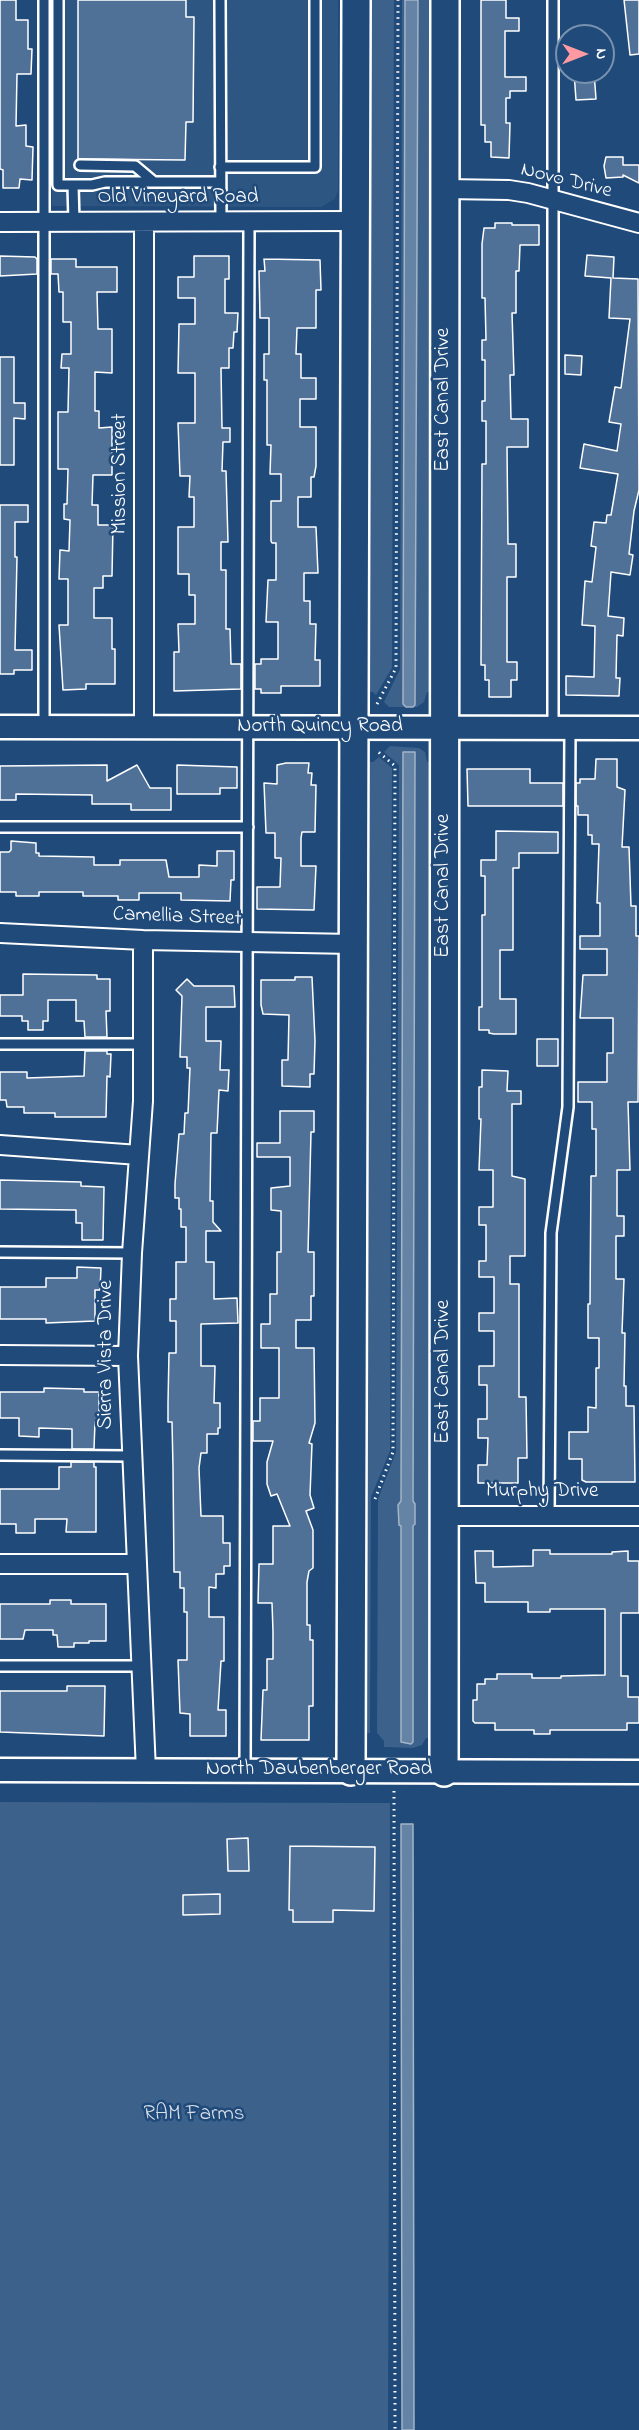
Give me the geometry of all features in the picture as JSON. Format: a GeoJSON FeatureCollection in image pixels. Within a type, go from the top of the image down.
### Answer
{"type":"FeatureCollection","features":[{"type":"Feature","properties":{"kind":"main road"},"geometry":{"type":"LineString","coordinates":[[351,1771],[356,0]]}},
{"type":"Feature","properties":{"kind":"main road","name":"East Canal Drive"},"geometry":{"type":"LineString","coordinates":[[444,1772],[445,0]]}},
{"type":"Feature","properties":{"kind":"street","name":"Novo Drive"},"geometry":{"type":"LineString","coordinates":[[445,189],[509,190],[553,198],[639,223]]}},
{"type":"Feature","properties":{"kind":"street","name":"Old Vineyard Road"},"geometry":{"type":"LineString","coordinates":[[0,222],[356,221]]}},
{"type":"Feature","properties":{"kind":"street","name":"Mission Street"},"geometry":{"type":"LineString","coordinates":[[144,222],[144,727]]}},
{"type":"Feature","properties":{"kind":"street","name":"North Quincy Road"},"geometry":{"type":"LineString","coordinates":[[0,727],[639,728]]}},
{"type":"Feature","properties":{"kind":"street","name":"Camellia Street"},"geometry":{"type":"LineString","coordinates":[[0,933],[142,940],[353,944]]}},
{"type":"Feature","properties":{"kind":"street","name":"Sierra Vista Drive"},"geometry":{"type":"LineString","coordinates":[[142,940],[144,1044],[128,1356],[146,1771]]}},
{"type":"Feature","properties":{"kind":"street"},"geometry":{"type":"LineString","coordinates":[[0,1145],[139,1155]]}},
{"type":"Feature","properties":{"kind":"street"},"geometry":{"type":"LineString","coordinates":[[0,1355],[128,1356]]}},
{"type":"Feature","properties":{"kind":"street","name":"Murphy Drive"},"geometry":{"type":"LineString","coordinates":[[445,1516],[639,1516]]}},
{"type":"Feature","properties":{"kind":"street"},"geometry":{"type":"LineString","coordinates":[[0,1564],[136,1564]]}},
{"type":"Feature","properties":{"kind":"street","name":"North Daubenberger Road"},"geometry":{"type":"LineString","coordinates":[[0,1770],[639,1772]]}},
{"type":"Feature","properties":{"kind":"lane"},"geometry":{"type":"LineString","coordinates":[[44,0],[44,727]]}},
{"type":"Feature","properties":{"kind":"lane"},"geometry":{"type":"LineString","coordinates":[[58,0],[58,185],[92,185],[105,182],[220,182]]}},
{"type":"Feature","properties":{"kind":"lane"},"geometry":{"type":"LineString","coordinates":[[220,0],[221,222]]}},
{"type":"Feature","properties":{"kind":"lane"},"geometry":{"type":"LineString","coordinates":[[220,166],[315,167],[315,0]]}},
{"type":"Feature","properties":{"kind":"lane"},"geometry":{"type":"LineString","coordinates":[[549,1516],[550,1233],[568,1107],[553,198],[553,0]]}},
{"type":"Feature","properties":{"kind":"lane"},"geometry":{"type":"LineString","coordinates":[[80,165],[135,166],[154,182]]}},
{"type":"Feature","properties":{"kind":"lane"},"geometry":{"type":"LineString","coordinates":[[73,185],[74,222]]}},
{"type":"Feature","properties":{"kind":"lane"},"geometry":{"type":"LineString","coordinates":[[245,1770],[249,221]]}},
{"type":"Feature","properties":{"kind":"lane"},"geometry":{"type":"LineString","coordinates":[[0,827],[248,827]]}},
{"type":"Feature","properties":{"kind":"lane"},"geometry":{"type":"LineString","coordinates":[[0,1044],[144,1044]]}},
{"type":"Feature","properties":{"kind":"lane"},"geometry":{"type":"LineString","coordinates":[[0,1252],[132,1253]]}},
{"type":"Feature","properties":{"kind":"lane"},"geometry":{"type":"LineString","coordinates":[[0,1455],[131,1456]]}},
{"type":"Feature","properties":{"kind":"lane"},"geometry":{"type":"LineString","coordinates":[[0,1666],[142,1666]]}},
{"type":"Feature","properties":{"kind":"path"},"geometry":{"type":"LineString","coordinates":[[377,708],[377,703],[396,669],[398,0]]}},
{"type":"Feature","properties":{"kind":"path"},"geometry":{"type":"LineString","coordinates":[[375,1510],[375,1498],[393,1452],[396,766],[376,747]]}},
{"type":"Feature","properties":{"kind":"path"},"geometry":{"type":"LineString","coordinates":[[394,1771],[395,2430]]}},
{"type":"Feature","properties":{"kind":"shaded area"},"geometry":{"type":"Polygon","coordinates":[[[52,0],[338,0],[338,190],[335,199],[321,207],[52,206],[52,0]]]}},
{"type":"Feature","properties":{"kind":"shaded area"},"geometry":{"type":"Polygon","coordinates":[[[405,0],[418,0],[415,705],[413,707],[406,707],[403,704],[405,0]]]}},
{"type":"Feature","properties":{"kind":"shaded area"},"geometry":{"type":"Polygon","coordinates":[[[403,752],[415,752],[413,1501],[415,1524],[413,1526],[413,1742],[411,1744],[401,1742],[401,1526],[399,1525],[398,1505],[401,1501],[403,752]]]}},
{"type":"Feature","properties":{"kind":"shaded area"},"geometry":{"type":"Polygon","coordinates":[[[401,1824],[413,1824],[414,2430],[402,2430],[401,1824]]]}},
{"type":"Feature","properties":{"kind":"green space"},"geometry":{"type":"Polygon","coordinates":[[[369,0],[394,0],[392,668],[376,695],[369,692],[369,0]]]}},
{"type":"Feature","properties":{"kind":"green space"},"geometry":{"type":"Polygon","coordinates":[[[402,0],[405,0],[403,704],[406,707],[389,707],[384,702],[400,669],[402,0]]]}},
{"type":"Feature","properties":{"kind":"green space"},"geometry":{"type":"Polygon","coordinates":[[[418,0],[433,0],[432,692],[427,692],[424,702],[417,707],[406,707],[415,704],[418,0]]]}},
{"type":"Feature","properties":{"kind":"green space"},"geometry":{"type":"Polygon","coordinates":[[[390,746],[419,748],[425,752],[427,762],[432,762],[430,1739],[426,1738],[422,1745],[413,1748],[384,1747],[384,1741],[377,1733],[378,1499],[396,1452],[399,765],[384,752],[390,746]],[[404,752],[401,1502],[398,1505],[401,1526],[401,1742],[410,1744],[413,1742],[413,1526],[415,1524],[413,1501],[415,752],[404,752]]]}},
{"type":"Feature","properties":{"kind":"green space"},"geometry":{"type":"Polygon","coordinates":[[[379,757],[392,768],[390,1451],[371,1497],[370,1733],[365,1733],[369,762],[379,757]]]}},
{"type":"Feature","properties":{"kind":"green space","name":"RAM Farms"},"geometry":{"type":"Polygon","coordinates":[[[0,1802],[390,1803],[388,2430],[0,2430],[0,1802]]]}},
{"type":"Feature","properties":{"kind":"building"},"geometry":{"type":"Polygon","coordinates":[[[0,0],[16,0],[16,20],[28,20],[28,49],[32,49],[31,74],[17,74],[16,126],[26,125],[26,146],[33,147],[32,180],[20,179],[19,188],[3,188],[3,170],[0,169],[0,0]]]}},
{"type":"Feature","properties":{"kind":"building"},"geometry":{"type":"Polygon","coordinates":[[[78,0],[186,0],[186,17],[194,17],[193,122],[186,122],[185,160],[78,159],[78,0]]]}},
{"type":"Feature","properties":{"kind":"building"},"geometry":{"type":"Polygon","coordinates":[[[481,0],[506,0],[506,18],[519,18],[519,31],[505,31],[505,77],[526,77],[526,91],[510,91],[510,98],[506,98],[506,123],[510,123],[509,158],[491,157],[491,142],[485,142],[485,125],[481,125],[481,0]]]}},
{"type":"Feature","properties":{"kind":"building"},"geometry":{"type":"Polygon","coordinates":[[[624,0],[639,0],[639,54],[630,55],[624,0]]]}},
{"type":"Feature","properties":{"kind":"building"},"geometry":{"type":"Polygon","coordinates":[[[575,84],[595,84],[596,99],[576,100],[575,84]]]}},
{"type":"Feature","properties":{"kind":"building"},"geometry":{"type":"Polygon","coordinates":[[[606,157],[623,157],[623,165],[639,165],[639,183],[623,175],[623,177],[606,178],[604,166],[606,157]]]}},
{"type":"Feature","properties":{"kind":"building"},"geometry":{"type":"Polygon","coordinates":[[[495,223],[539,225],[539,245],[520,245],[519,271],[516,271],[516,313],[512,313],[514,375],[510,375],[511,419],[528,419],[528,447],[507,447],[508,544],[516,544],[516,577],[507,577],[507,662],[517,662],[517,680],[511,680],[511,697],[489,697],[489,680],[485,680],[485,665],[481,665],[482,464],[486,464],[486,421],[482,421],[482,401],[485,401],[485,360],[482,360],[482,340],[486,340],[485,298],[482,298],[482,244],[484,228],[495,228],[495,223]]]}},
{"type":"Feature","properties":{"kind":"building"},"geometry":{"type":"Polygon","coordinates":[[[587,255],[614,257],[613,278],[638,279],[639,490],[629,554],[633,555],[630,575],[611,572],[608,616],[624,618],[623,636],[617,635],[616,678],[620,678],[619,696],[566,695],[566,676],[594,677],[595,626],[582,625],[585,581],[592,582],[596,547],[591,546],[594,522],[606,523],[607,515],[611,515],[618,474],[580,468],[584,444],[617,451],[621,424],[609,422],[615,387],[621,388],[630,319],[609,318],[611,278],[585,276],[587,255]]]}},
{"type":"Feature","properties":{"kind":"building"},"geometry":{"type":"Polygon","coordinates":[[[0,256],[35,257],[37,274],[0,276],[0,256]]]}},
{"type":"Feature","properties":{"kind":"building"},"geometry":{"type":"Polygon","coordinates":[[[194,256],[229,256],[229,279],[225,279],[225,313],[238,313],[233,348],[229,348],[229,368],[221,368],[222,428],[230,428],[230,442],[223,442],[222,471],[226,471],[228,542],[221,542],[221,570],[226,570],[226,629],[230,629],[231,664],[241,664],[241,689],[174,691],[174,652],[179,652],[178,624],[195,624],[195,595],[189,595],[189,574],[178,574],[178,527],[194,527],[194,497],[189,497],[190,476],[180,476],[178,423],[195,423],[195,373],[178,373],[179,324],[195,324],[195,298],[178,298],[178,277],[194,277],[194,256]]]}},
{"type":"Feature","properties":{"kind":"building"},"geometry":{"type":"Polygon","coordinates":[[[51,259],[76,259],[76,267],[117,267],[117,292],[97,292],[98,329],[112,329],[112,373],[95,372],[95,411],[99,411],[99,428],[112,427],[112,475],[93,475],[92,505],[98,505],[98,525],[113,525],[112,576],[103,576],[103,588],[94,588],[94,618],[112,618],[115,684],[86,684],[86,689],[63,690],[59,625],[68,625],[68,579],[59,579],[60,550],[69,551],[70,520],[64,519],[68,469],[58,469],[58,412],[68,412],[69,368],[61,368],[62,354],[71,354],[71,322],[63,322],[63,292],[59,292],[58,274],[51,274],[51,259]]]}},
{"type":"Feature","properties":{"kind":"building"},"geometry":{"type":"Polygon","coordinates":[[[264,259],[320,260],[321,290],[316,290],[316,328],[297,328],[296,354],[301,354],[301,378],[316,378],[316,399],[300,399],[300,427],[316,427],[316,466],[314,477],[311,477],[311,497],[298,497],[298,527],[316,527],[318,573],[304,573],[304,601],[310,601],[310,624],[316,624],[315,660],[320,660],[320,686],[281,686],[281,693],[261,693],[261,689],[255,689],[255,664],[261,664],[261,659],[278,659],[278,622],[266,622],[268,580],[276,580],[276,543],[271,541],[271,501],[281,501],[281,474],[270,474],[271,445],[267,445],[267,380],[264,380],[264,354],[269,354],[269,318],[260,318],[259,271],[265,271],[264,259]]]}},
{"type":"Feature","properties":{"kind":"building"},"geometry":{"type":"Polygon","coordinates":[[[565,355],[582,356],[581,375],[565,374],[565,355]]]}},
{"type":"Feature","properties":{"kind":"building"},"geometry":{"type":"Polygon","coordinates":[[[0,357],[14,357],[14,403],[25,403],[25,419],[14,418],[14,465],[0,465],[0,357]]]}},
{"type":"Feature","properties":{"kind":"building"},"geometry":{"type":"Polygon","coordinates":[[[0,505],[28,505],[28,522],[15,522],[15,557],[17,557],[15,650],[32,650],[32,670],[14,670],[14,674],[0,674],[0,505]]]}},
{"type":"Feature","properties":{"kind":"building"},"geometry":{"type":"Polygon","coordinates":[[[596,759],[617,759],[617,787],[625,790],[622,847],[629,847],[631,906],[636,906],[636,936],[639,936],[638,1102],[628,1102],[630,1170],[617,1170],[617,1216],[624,1216],[624,1236],[616,1236],[616,1279],[624,1279],[622,1333],[625,1333],[626,1406],[634,1406],[635,1482],[586,1482],[582,1480],[582,1459],[569,1459],[569,1432],[588,1432],[588,1407],[596,1408],[596,1368],[599,1368],[599,1338],[588,1338],[591,1176],[596,1176],[596,1129],[592,1129],[592,1102],[578,1102],[578,1082],[607,1082],[607,1053],[613,1053],[613,1018],[580,1018],[583,975],[607,975],[607,949],[580,949],[580,936],[600,936],[600,903],[597,903],[599,844],[592,844],[592,835],[588,835],[588,815],[578,815],[578,806],[576,806],[576,783],[580,783],[580,779],[595,779],[596,759]]]}},
{"type":"Feature","properties":{"kind":"building"},"geometry":{"type":"Polygon","coordinates":[[[309,763],[308,773],[312,773],[311,785],[316,785],[315,832],[302,832],[301,838],[301,866],[316,866],[314,910],[257,909],[257,887],[280,887],[281,858],[275,858],[275,833],[266,833],[264,783],[277,784],[277,765],[309,763]]]}},
{"type":"Feature","properties":{"kind":"building"},"geometry":{"type":"Polygon","coordinates":[[[107,765],[107,781],[137,765],[150,788],[171,788],[171,810],[131,810],[131,804],[92,804],[92,795],[16,794],[16,800],[0,800],[0,766],[107,765]]]}},
{"type":"Feature","properties":{"kind":"building"},"geometry":{"type":"Polygon","coordinates":[[[177,765],[237,767],[237,788],[220,788],[220,794],[177,794],[177,765]]]}},
{"type":"Feature","properties":{"kind":"building"},"geometry":{"type":"Polygon","coordinates":[[[467,769],[530,769],[530,783],[563,783],[563,806],[468,806],[467,769]]]}},
{"type":"Feature","properties":{"kind":"building"},"geometry":{"type":"Polygon","coordinates":[[[496,831],[558,832],[558,853],[519,853],[519,868],[513,868],[513,950],[500,950],[500,999],[516,999],[516,1034],[494,1034],[489,1033],[489,1030],[479,1030],[479,1007],[482,1007],[482,915],[485,915],[485,876],[481,876],[481,860],[496,860],[496,831]]]}},
{"type":"Feature","properties":{"kind":"building"},"geometry":{"type":"Polygon","coordinates":[[[11,841],[36,843],[36,853],[39,853],[39,856],[94,857],[94,865],[120,865],[120,860],[166,860],[169,877],[199,877],[199,865],[217,866],[217,851],[234,851],[234,880],[231,880],[230,901],[181,900],[181,893],[139,893],[139,900],[118,900],[118,896],[83,896],[83,892],[39,892],[39,896],[16,896],[16,892],[0,892],[0,852],[11,850],[11,841]]]}},
{"type":"Feature","properties":{"kind":"building"},"geometry":{"type":"Polygon","coordinates":[[[23,974],[97,975],[97,979],[110,979],[110,1011],[106,1011],[107,1037],[85,1037],[84,1021],[76,1021],[76,1000],[48,1000],[48,1021],[43,1021],[43,1030],[28,1030],[28,1021],[22,1021],[22,1016],[0,1016],[0,995],[23,995],[23,974]]]}},
{"type":"Feature","properties":{"kind":"building"},"geometry":{"type":"Polygon","coordinates":[[[295,977],[312,977],[315,1041],[314,1074],[310,1074],[310,1087],[282,1086],[282,1060],[288,1060],[289,1015],[263,1014],[261,1005],[261,980],[295,980],[295,977]]]}},
{"type":"Feature","properties":{"kind":"building"},"geometry":{"type":"Polygon","coordinates":[[[187,979],[194,986],[234,986],[235,1007],[206,1007],[206,1041],[221,1041],[220,1070],[229,1070],[228,1091],[219,1090],[217,1133],[211,1133],[210,1201],[213,1201],[213,1222],[221,1231],[206,1231],[206,1262],[214,1262],[214,1299],[237,1298],[238,1323],[201,1324],[201,1366],[215,1366],[214,1403],[220,1403],[220,1428],[218,1428],[218,1434],[207,1434],[207,1453],[201,1453],[199,1468],[201,1516],[223,1516],[223,1543],[230,1543],[230,1566],[224,1566],[224,1574],[216,1574],[216,1588],[209,1587],[209,1617],[224,1617],[224,1661],[221,1661],[218,1710],[226,1710],[226,1736],[190,1736],[190,1714],[180,1713],[178,1660],[187,1660],[187,1612],[184,1612],[184,1588],[180,1588],[180,1572],[174,1572],[172,1422],[168,1422],[168,1403],[169,1353],[176,1353],[176,1321],[170,1321],[170,1299],[176,1299],[176,1262],[186,1262],[186,1227],[181,1227],[181,1209],[179,1209],[179,1198],[175,1198],[175,1184],[179,1134],[184,1134],[185,1113],[188,1113],[190,1068],[187,1068],[187,1057],[180,1057],[182,996],[176,990],[187,979]]]}},
{"type":"Feature","properties":{"kind":"building"},"geometry":{"type":"Polygon","coordinates":[[[537,1039],[558,1039],[558,1066],[537,1066],[537,1039]]]}},
{"type":"Feature","properties":{"kind":"building"},"geometry":{"type":"Polygon","coordinates":[[[85,1051],[107,1051],[107,1054],[111,1054],[110,1077],[107,1076],[106,1117],[55,1117],[55,1113],[24,1113],[24,1107],[7,1107],[6,1100],[0,1100],[0,1072],[27,1072],[27,1078],[84,1076],[85,1051]]]}},
{"type":"Feature","properties":{"kind":"building"},"geometry":{"type":"Polygon","coordinates":[[[482,1070],[508,1071],[507,1091],[521,1091],[521,1104],[512,1104],[512,1176],[525,1179],[525,1256],[510,1256],[510,1284],[519,1284],[519,1397],[526,1397],[527,1458],[518,1458],[518,1483],[478,1483],[478,1465],[487,1465],[488,1438],[478,1438],[478,1419],[487,1419],[487,1385],[479,1385],[479,1366],[494,1366],[494,1331],[479,1331],[479,1313],[494,1313],[494,1277],[479,1277],[479,1261],[486,1261],[486,1225],[479,1225],[479,1207],[493,1207],[493,1170],[479,1170],[481,1119],[479,1119],[479,1087],[482,1087],[482,1070]]]}},
{"type":"Feature","properties":{"kind":"building"},"geometry":{"type":"Polygon","coordinates":[[[280,1111],[314,1111],[314,1132],[311,1132],[308,1252],[314,1252],[314,1296],[311,1296],[311,1320],[296,1320],[296,1348],[314,1348],[315,1423],[309,1443],[312,1444],[310,1495],[314,1508],[306,1511],[313,1530],[313,1568],[309,1571],[307,1582],[307,1625],[310,1625],[310,1640],[313,1640],[313,1706],[309,1706],[309,1740],[261,1740],[263,1690],[267,1690],[267,1659],[273,1659],[273,1632],[272,1603],[258,1603],[259,1564],[273,1564],[273,1526],[290,1526],[277,1494],[271,1496],[267,1484],[267,1462],[273,1441],[253,1441],[253,1421],[260,1421],[260,1398],[279,1398],[279,1348],[261,1348],[261,1324],[270,1324],[270,1294],[277,1294],[277,1252],[281,1252],[281,1211],[271,1210],[271,1188],[290,1186],[290,1157],[257,1157],[257,1143],[280,1143],[280,1111]]]}},
{"type":"Feature","properties":{"kind":"building"},"geometry":{"type":"Polygon","coordinates":[[[0,1180],[81,1182],[81,1186],[104,1187],[103,1240],[82,1240],[82,1223],[76,1223],[76,1210],[0,1209],[0,1180]]]}},
{"type":"Feature","properties":{"kind":"building"},"geometry":{"type":"Polygon","coordinates":[[[77,1267],[101,1268],[100,1290],[95,1290],[95,1321],[46,1323],[46,1319],[0,1319],[0,1287],[46,1287],[46,1278],[77,1278],[77,1267]]]}},
{"type":"Feature","properties":{"kind":"building"},"geometry":{"type":"Polygon","coordinates":[[[44,1388],[84,1389],[84,1392],[99,1392],[99,1422],[95,1422],[94,1449],[72,1449],[72,1429],[39,1428],[39,1437],[19,1436],[19,1418],[0,1418],[0,1392],[44,1392],[44,1388]]]}},
{"type":"Feature","properties":{"kind":"building"},"geometry":{"type":"Polygon","coordinates":[[[71,1462],[94,1462],[94,1467],[96,1467],[96,1532],[66,1532],[67,1519],[35,1519],[35,1533],[16,1533],[16,1524],[0,1524],[0,1489],[59,1489],[59,1467],[71,1467],[71,1462]]]}},
{"type":"Feature","properties":{"kind":"building"},"geometry":{"type":"Polygon","coordinates":[[[533,1550],[550,1550],[550,1554],[612,1554],[612,1552],[628,1551],[628,1561],[639,1561],[639,1613],[621,1613],[621,1676],[628,1676],[628,1697],[639,1697],[639,1723],[627,1723],[627,1730],[550,1730],[550,1734],[534,1734],[534,1730],[495,1730],[495,1723],[475,1723],[473,1721],[473,1700],[477,1700],[477,1684],[485,1684],[485,1679],[497,1679],[497,1674],[532,1674],[532,1678],[605,1675],[605,1609],[550,1609],[550,1612],[528,1612],[528,1602],[485,1602],[485,1583],[476,1583],[475,1551],[493,1551],[493,1567],[533,1566],[533,1550]]]}},
{"type":"Feature","properties":{"kind":"building"},"geometry":{"type":"Polygon","coordinates":[[[50,1600],[71,1600],[71,1604],[106,1604],[106,1641],[89,1641],[89,1643],[74,1643],[74,1647],[58,1647],[57,1635],[53,1635],[53,1630],[25,1630],[23,1639],[0,1639],[0,1604],[50,1604],[50,1600]]]}},
{"type":"Feature","properties":{"kind":"building"},"geometry":{"type":"Polygon","coordinates":[[[67,1686],[105,1686],[104,1736],[0,1732],[0,1691],[67,1691],[67,1686]]]}},
{"type":"Feature","properties":{"kind":"building"},"geometry":{"type":"Polygon","coordinates":[[[248,1838],[249,1871],[228,1871],[227,1839],[248,1838]]]}},
{"type":"Feature","properties":{"kind":"building"},"geometry":{"type":"Polygon","coordinates":[[[290,1846],[375,1847],[374,1911],[333,1910],[333,1922],[293,1922],[293,1910],[289,1910],[290,1846]]]}},
{"type":"Feature","properties":{"kind":"building"},"geometry":{"type":"Polygon","coordinates":[[[220,1894],[220,1914],[183,1915],[183,1895],[220,1894]]]}}]}
